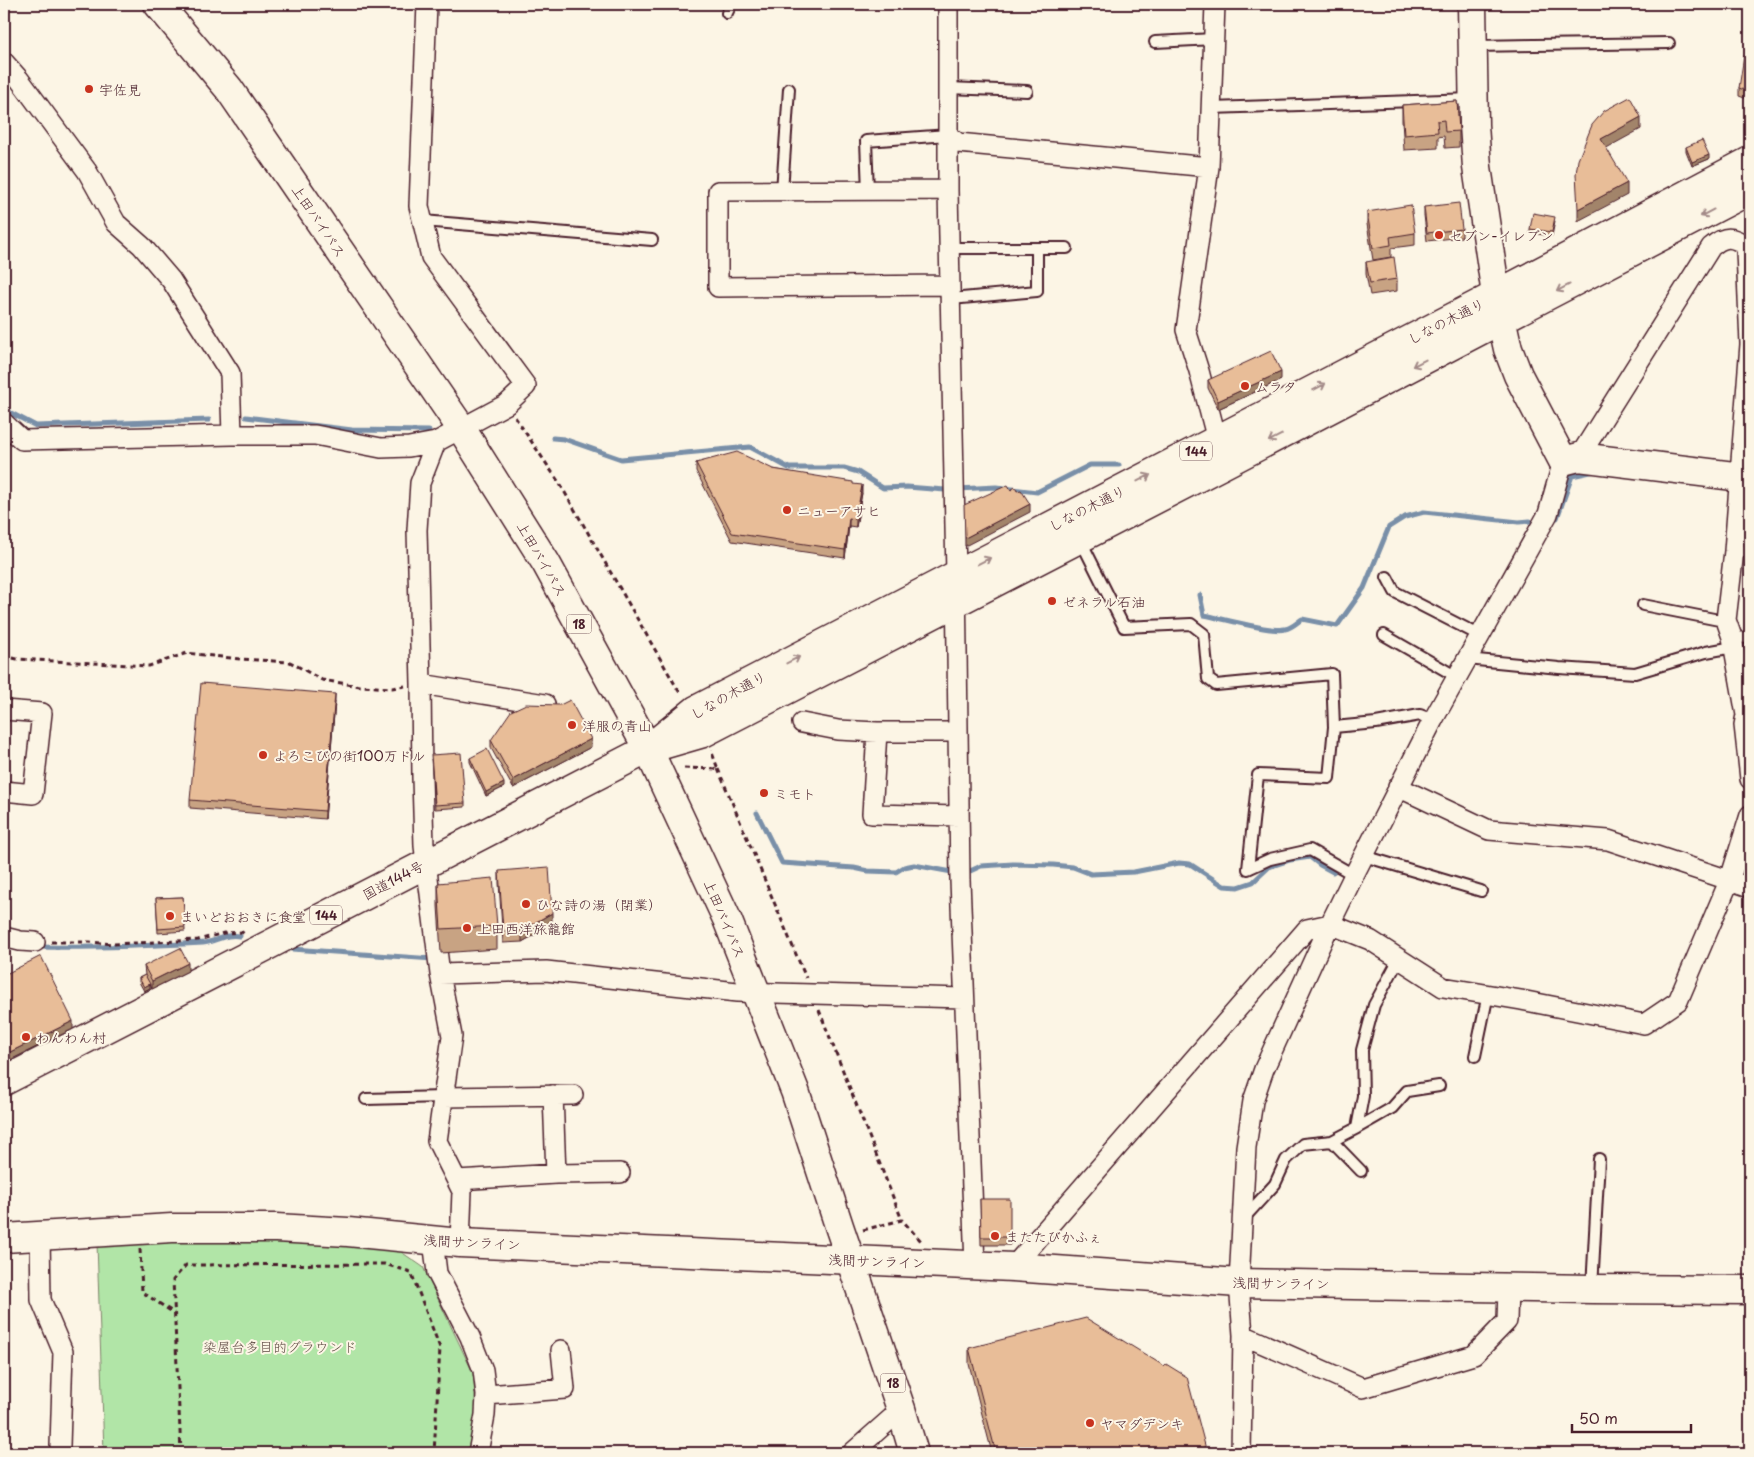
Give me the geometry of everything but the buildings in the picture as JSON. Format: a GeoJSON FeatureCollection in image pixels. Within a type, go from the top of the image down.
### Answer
{"type":"FeatureCollection","features":[{"type":"Feature","properties":{"kind":"main road","name":"上田バイパス"},"geometry":{"type":"LineString","coordinates":[[158,4],[229,89],[461,428],[546,563],[648,749],[727,919],[795,1091],[870,1313],[914,1453]]}},
{"type":"Feature","properties":{"kind":"main road"},"geometry":{"type":"LineString","coordinates":[[1472,4],[1473,99],[1477,167],[1499,307],[1508,349],[1518,375],[1571,459],[1745,477]]}},
{"type":"Feature","properties":{"kind":"main road","name":"しなの木通り"},"geometry":{"type":"LineString","coordinates":[[648,749],[703,733],[1080,538],[1499,307],[1750,161]]}},
{"type":"Feature","properties":{"kind":"main road","name":"しなの木通り"},"geometry":{"type":"LineString","coordinates":[[648,749],[696,710],[1217,440],[1750,190]]}},
{"type":"Feature","properties":{"kind":"main road","name":"国道144号"},"geometry":{"type":"LineString","coordinates":[[4,1081],[648,749]]}},
{"type":"Feature","properties":{"kind":"main road","name":"浅間サンライン"},"geometry":{"type":"LineString","coordinates":[[4,1238],[140,1230],[276,1228],[460,1242],[1013,1267],[1239,1283],[1750,1290]]}},
{"type":"Feature","properties":{"kind":"main road","name":"上田バイパス"},"geometry":{"type":"LineString","coordinates":[[870,1313],[902,1453]]}},
{"type":"Feature","properties":{"kind":"street"},"geometry":{"type":"LineString","coordinates":[[4,423],[22,440],[315,435],[381,448],[409,448],[436,442],[507,404],[526,386],[432,256],[419,206],[427,4]]}},
{"type":"Feature","properties":{"kind":"street"},"geometry":{"type":"LineString","coordinates":[[948,4],[948,190],[957,602],[959,816],[975,1265]]}},
{"type":"Feature","properties":{"kind":"street"},"geometry":{"type":"LineString","coordinates":[[1215,4],[1209,167],[1186,330],[1217,440]]}},
{"type":"Feature","properties":{"kind":"street"},"geometry":{"type":"LineString","coordinates":[[4,62],[19,79],[87,171],[116,223],[142,246],[171,280],[230,373],[232,435]]}},
{"type":"Feature","properties":{"kind":"street"},"geometry":{"type":"LineString","coordinates":[[948,134],[958,143],[1209,167]]}},
{"type":"Feature","properties":{"kind":"street"},"geometry":{"type":"LineString","coordinates":[[948,190],[718,191],[718,287],[951,292]]}},
{"type":"Feature","properties":{"kind":"street"},"geometry":{"type":"LineString","coordinates":[[1241,1453],[1244,1336],[1239,1283],[1246,1147],[1253,1101],[1264,1069],[1330,924],[1398,787],[1433,720],[1548,514],[1571,459],[1711,247],[1718,241],[1727,238],[1737,239],[1749,244],[1746,251],[1750,344],[1742,551],[1736,636],[1748,715],[1744,725],[1750,779]]}},
{"type":"Feature","properties":{"kind":"street"},"geometry":{"type":"LineString","coordinates":[[436,442],[420,483],[417,530],[422,684],[424,846],[440,974],[452,1036],[437,1141],[462,1191],[460,1242]]}},
{"type":"Feature","properties":{"kind":"street"},"geometry":{"type":"LineString","coordinates":[[422,684],[545,704]]}},
{"type":"Feature","properties":{"kind":"street"},"geometry":{"type":"LineString","coordinates":[[4,710],[42,713],[32,794],[4,792]]}},
{"type":"Feature","properties":{"kind":"street"},"geometry":{"type":"LineString","coordinates":[[802,723],[838,730],[958,732]]}},
{"type":"Feature","properties":{"kind":"street"},"geometry":{"type":"LineString","coordinates":[[876,732],[872,814],[959,816]]}},
{"type":"Feature","properties":{"kind":"street"},"geometry":{"type":"LineString","coordinates":[[1398,787],[1489,830],[1608,840],[1750,887]]}},
{"type":"Feature","properties":{"kind":"street"},"geometry":{"type":"LineString","coordinates":[[1013,1267],[1307,929],[1330,924],[1370,940],[1443,988],[1488,994],[1644,1024],[1678,1002],[1730,879],[1744,859],[1750,815]]}},
{"type":"Feature","properties":{"kind":"street"},"geometry":{"type":"LineString","coordinates":[[4,937],[35,942]]}},
{"type":"Feature","properties":{"kind":"street"},"geometry":{"type":"LineString","coordinates":[[440,974],[546,971],[737,992],[964,998]]}},
{"type":"Feature","properties":{"kind":"street"},"geometry":{"type":"LineString","coordinates":[[443,1097],[573,1095]]}},
{"type":"Feature","properties":{"kind":"street"},"geometry":{"type":"LineString","coordinates":[[553,1096],[556,1174]]}},
{"type":"Feature","properties":{"kind":"street"},"geometry":{"type":"LineString","coordinates":[[457,1180],[556,1174],[620,1173]]}},
{"type":"Feature","properties":{"kind":"street"},"geometry":{"type":"LineString","coordinates":[[40,1235],[41,1300],[63,1352],[60,1446]]}},
{"type":"Feature","properties":{"kind":"street"},"geometry":{"type":"LineString","coordinates":[[433,1240],[437,1273],[470,1337],[482,1370],[486,1395],[485,1415],[478,1453]]}},
{"type":"Feature","properties":{"kind":"street"},"geometry":{"type":"LineString","coordinates":[[1244,1336],[1363,1388],[1474,1355],[1507,1321],[1508,1288]]}},
{"type":"Feature","properties":{"kind":"street"},"geometry":{"type":"LineString","coordinates":[[486,1395],[565,1389],[561,1350]]}},
{"type":"Feature","properties":{"kind":"street"},"geometry":{"type":"LineString","coordinates":[[852,1453],[894,1416]]}},
{"type":"Feature","properties":{"kind":"lane"},"geometry":{"type":"LineString","coordinates":[[1155,42],[1214,40]]}},
{"type":"Feature","properties":{"kind":"lane"},"geometry":{"type":"LineString","coordinates":[[1472,46],[1669,43]]}},
{"type":"Feature","properties":{"kind":"lane"},"geometry":{"type":"LineString","coordinates":[[948,88],[1027,91]]}},
{"type":"Feature","properties":{"kind":"lane"},"geometry":{"type":"LineString","coordinates":[[782,191],[789,89]]}},
{"type":"Feature","properties":{"kind":"lane"},"geometry":{"type":"LineString","coordinates":[[1212,108],[1473,99]]}},
{"type":"Feature","properties":{"kind":"lane"},"geometry":{"type":"LineString","coordinates":[[868,190],[866,141],[948,134]]}},
{"type":"Feature","properties":{"kind":"lane"},"geometry":{"type":"LineString","coordinates":[[423,221],[652,240]]}},
{"type":"Feature","properties":{"kind":"lane"},"geometry":{"type":"LineString","coordinates":[[950,248],[1067,248]]}},
{"type":"Feature","properties":{"kind":"lane"},"geometry":{"type":"LineString","coordinates":[[951,292],[1038,291],[1038,248]]}},
{"type":"Feature","properties":{"kind":"lane"},"geometry":{"type":"LineString","coordinates":[[1080,538],[1124,627],[1191,624],[1204,634],[1208,679],[1216,685],[1332,674],[1334,727],[1329,778],[1258,775],[1248,869],[1270,859],[1310,850],[1354,875]]}},
{"type":"Feature","properties":{"kind":"lane"},"geometry":{"type":"LineString","coordinates":[[1387,577],[1395,592],[1481,636]]}},
{"type":"Feature","properties":{"kind":"lane"},"geometry":{"type":"LineString","coordinates":[[1467,659],[1634,673],[1706,652],[1736,636],[1720,620],[1643,605]]}},
{"type":"Feature","properties":{"kind":"lane"},"geometry":{"type":"LineString","coordinates":[[1384,635],[1457,677]]}},
{"type":"Feature","properties":{"kind":"lane"},"geometry":{"type":"LineString","coordinates":[[1334,727],[1376,723],[1420,715],[1433,720]]}},
{"type":"Feature","properties":{"kind":"lane"},"geometry":{"type":"LineString","coordinates":[[1364,856],[1481,891]]}},
{"type":"Feature","properties":{"kind":"lane"},"geometry":{"type":"LineString","coordinates":[[1358,1128],[1363,1096],[1362,1050],[1374,1005],[1400,959]]}},
{"type":"Feature","properties":{"kind":"lane"},"geometry":{"type":"LineString","coordinates":[[1475,1056],[1488,994]]}},
{"type":"Feature","properties":{"kind":"lane"},"geometry":{"type":"LineString","coordinates":[[1242,1220],[1275,1184],[1286,1160],[1303,1144],[1332,1141],[1392,1108],[1407,1092],[1439,1086]]}},
{"type":"Feature","properties":{"kind":"lane"},"geometry":{"type":"LineString","coordinates":[[366,1099],[443,1097]]}},
{"type":"Feature","properties":{"kind":"lane"},"geometry":{"type":"LineString","coordinates":[[1332,1141],[1361,1172]]}},
{"type":"Feature","properties":{"kind":"lane"},"geometry":{"type":"LineString","coordinates":[[1592,1289],[1599,1159]]}},
{"type":"Feature","properties":{"kind":"path"},"geometry":{"type":"LineString","coordinates":[[507,404],[560,484],[684,700]]}},
{"type":"Feature","properties":{"kind":"path"},"geometry":{"type":"LineString","coordinates":[[4,656],[17,659],[149,666],[187,653],[290,662],[322,680],[360,686],[392,688],[422,684]]}},
{"type":"Feature","properties":{"kind":"path"},"geometry":{"type":"LineString","coordinates":[[684,768],[718,769],[709,745]]}},
{"type":"Feature","properties":{"kind":"path"},"geometry":{"type":"LineString","coordinates":[[35,942],[113,944],[198,940],[224,933],[242,932]]}},
{"type":"Feature","properties":{"kind":"path"},"geometry":{"type":"LineString","coordinates":[[863,1230],[902,1220],[925,1245]]}},
{"type":"Feature","properties":{"kind":"path"},"geometry":{"type":"LineString","coordinates":[[140,1230],[142,1292],[174,1313]]}},
{"type":"Feature","properties":{"kind":"path"},"geometry":{"type":"LineString","coordinates":[[181,1453],[173,1280],[186,1265],[384,1264],[411,1272],[440,1348],[434,1453]]}},
{"type":"Feature","properties":{"kind":"green space","name":"染屋台多目的グラウンド"},"geometry":{"type":"Polygon","coordinates":[[[281,1238],[391,1245],[423,1267],[473,1373],[476,1407],[472,1437],[466,1453],[104,1453],[97,1243],[281,1238]]]}},
{"type":"Feature","properties":{"kind":"waterway"},"geometry":{"type":"LineString","coordinates":[[4,403],[9,412],[36,426],[209,420]]}},
{"type":"Feature","properties":{"kind":"waterway"},"geometry":{"type":"LineString","coordinates":[[246,417],[352,430],[429,431]]}},
{"type":"Feature","properties":{"kind":"waterway"},"geometry":{"type":"LineString","coordinates":[[553,438],[564,439],[621,459],[750,447],[789,468],[844,468],[858,472],[883,488],[907,487],[945,490]]}},
{"type":"Feature","properties":{"kind":"waterway"},"geometry":{"type":"LineString","coordinates":[[958,489],[996,487],[1037,492],[1090,465],[1119,465]]}},
{"type":"Feature","properties":{"kind":"waterway"},"geometry":{"type":"LineString","coordinates":[[1557,518],[1572,476],[1595,471]]}},
{"type":"Feature","properties":{"kind":"waterway"},"geometry":{"type":"LineString","coordinates":[[1200,595],[1204,615],[1246,625],[1278,630],[1292,626],[1302,619],[1337,626],[1364,588],[1389,527],[1405,517],[1424,512],[1519,522],[1530,521]]}},
{"type":"Feature","properties":{"kind":"waterway"},"geometry":{"type":"LineString","coordinates":[[757,813],[782,863],[896,872],[904,867],[914,865],[952,872]]}},
{"type":"Feature","properties":{"kind":"waterway"},"geometry":{"type":"LineString","coordinates":[[968,872],[981,866],[1013,864],[1073,867],[1091,874],[1134,872],[1179,863],[1190,864],[1224,886],[1238,887],[1253,882],[1269,867],[1290,860],[1310,857],[1333,872],[1337,868]]}},
{"type":"Feature","properties":{"kind":"waterway"},"geometry":{"type":"LineString","coordinates":[[37,947],[203,943],[235,935],[240,936]]}},
{"type":"Feature","properties":{"kind":"waterway"},"geometry":{"type":"LineString","coordinates":[[292,949],[433,959]]}},
{"type":"Feature","properties":{"kind":"place","name":"宇佐見"},"geometry":{"type":"Point","coordinates":[89,89]}},
{"type":"Feature","properties":{"kind":"place","name":"セブン-イレブン"},"geometry":{"type":"Point","coordinates":[1439,235]}},
{"type":"Feature","properties":{"kind":"place","name":"ムラタ"},"geometry":{"type":"Point","coordinates":[1245,386]}},
{"type":"Feature","properties":{"kind":"place","name":"ニューアサヒ"},"geometry":{"type":"Point","coordinates":[787,510]}},
{"type":"Feature","properties":{"kind":"place","name":"ゼネラル石油"},"geometry":{"type":"Point","coordinates":[1052,601]}},
{"type":"Feature","properties":{"kind":"place","name":"洋服の青山"},"geometry":{"type":"Point","coordinates":[572,725]}},
{"type":"Feature","properties":{"kind":"place","name":"よろこびの街100万ドル"},"geometry":{"type":"Point","coordinates":[263,755]}},
{"type":"Feature","properties":{"kind":"place","name":"ミモト"},"geometry":{"type":"Point","coordinates":[764,793]}},
{"type":"Feature","properties":{"kind":"place","name":"ひな詩の湯（閉業）"},"geometry":{"type":"Point","coordinates":[526,904]}},
{"type":"Feature","properties":{"kind":"place","name":"まいどおおきに食堂"},"geometry":{"type":"Point","coordinates":[170,916]}},
{"type":"Feature","properties":{"kind":"place","name":"上田西洋旅籠館"},"geometry":{"type":"Point","coordinates":[467,928]}},
{"type":"Feature","properties":{"kind":"place","name":"わんわん村"},"geometry":{"type":"Point","coordinates":[26,1037]}},
{"type":"Feature","properties":{"kind":"place","name":"またたびかふぇ"},"geometry":{"type":"Point","coordinates":[995,1236]}},
{"type":"Feature","properties":{"kind":"place","name":"ヤマダデンキ"},"geometry":{"type":"Point","coordinates":[1090,1423]}}]}
